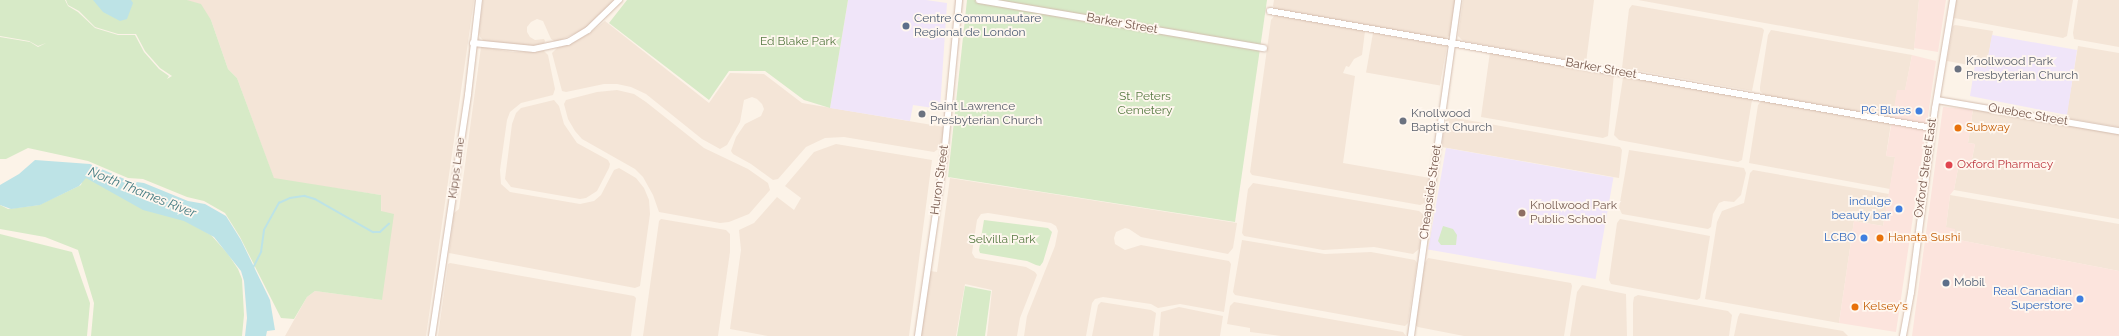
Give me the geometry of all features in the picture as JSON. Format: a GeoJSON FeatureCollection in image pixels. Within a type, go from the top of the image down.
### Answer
{"type":"FeatureCollection","features":[{"type":"Feature","properties":{"kind":"street","name":"Kipps Lane"},"geometry":{"type":"LineString","coordinates":[[432,336],[466,107],[479,0]]}},
{"type":"Feature","properties":{"kind":"street"},"geometry":{"type":"LineString","coordinates":[[473,43],[534,50],[568,42],[588,30],[619,0]]}},
{"type":"Feature","properties":{"kind":"street","name":"Huron Street"},"geometry":{"type":"LineString","coordinates":[[918,336],[944,158],[959,0]]}},
{"type":"Feature","properties":{"kind":"street","name":"Barker Street"},"geometry":{"type":"LineString","coordinates":[[979,0],[1264,48]]}},
{"type":"Feature","properties":{"kind":"street","name":"Cheapside Street"},"geometry":{"type":"LineString","coordinates":[[1411,336],[1458,0]]}},
{"type":"Feature","properties":{"kind":"street","name":"Oxford Street East"},"geometry":{"type":"LineString","coordinates":[[1903,336],[1911,293],[1932,128],[1953,0]]}},
{"type":"Feature","properties":{"kind":"street","name":"Barker Street"},"geometry":{"type":"LineString","coordinates":[[1270,11],[1932,128]]}},
{"type":"Feature","properties":{"kind":"street","name":"Quebec Street"},"geometry":{"type":"LineString","coordinates":[[1937,100],[2119,131]]}},
{"type":"Feature","properties":{"kind":"shaded area"},"geometry":{"type":"Polygon","coordinates":[[[187,0],[474,0],[426,336],[285,336],[307,297],[315,291],[382,300],[381,195],[274,179],[237,78],[228,69],[211,20],[187,0]]]}},
{"type":"Feature","properties":{"kind":"shaded area"},"geometry":{"type":"Polygon","coordinates":[[[483,0],[614,0],[601,17],[585,29],[556,42],[551,39],[543,21],[537,19],[531,22],[527,27],[527,32],[530,37],[535,40],[544,39],[545,41],[544,44],[523,47],[484,41],[480,37],[479,32],[483,0]]]}},
{"type":"Feature","properties":{"kind":"shaded area"},"geometry":{"type":"Polygon","coordinates":[[[848,0],[926,0],[947,3],[940,109],[913,105],[910,121],[830,108],[848,0]]]}},
{"type":"Feature","properties":{"kind":"shaded area"},"geometry":{"type":"Polygon","coordinates":[[[1274,0],[1456,0],[1451,35],[1444,39],[1276,10],[1273,6],[1274,0]]]}},
{"type":"Feature","properties":{"kind":"shaded area"},"geometry":{"type":"Polygon","coordinates":[[[1463,0],[1594,0],[1586,63],[1463,41],[1458,36],[1463,0]]]}},
{"type":"Feature","properties":{"kind":"shaded area"},"geometry":{"type":"Polygon","coordinates":[[[1638,0],[1919,0],[1914,50],[1638,0]]]}},
{"type":"Feature","properties":{"kind":"shaded area"},"geometry":{"type":"Polygon","coordinates":[[[1919,0],[1946,0],[1938,52],[1914,48],[1919,0]]]}},
{"type":"Feature","properties":{"kind":"shaded area"},"geometry":{"type":"Polygon","coordinates":[[[1956,0],[2073,0],[2067,36],[2063,38],[1954,18],[1956,0]]]}},
{"type":"Feature","properties":{"kind":"shaded area"},"geometry":{"type":"Polygon","coordinates":[[[2078,0],[2119,0],[2119,47],[2074,39],[2073,33],[2078,0]]]}},
{"type":"Feature","properties":{"kind":"shaded area"},"geometry":{"type":"Polygon","coordinates":[[[1632,5],[1762,28],[1764,30],[1752,91],[1622,68],[1629,9],[1632,5]]]}},
{"type":"Feature","properties":{"kind":"shaded area"},"geometry":{"type":"Polygon","coordinates":[[[1275,15],[1365,31],[1362,55],[1354,59],[1349,67],[1346,66],[1343,73],[1355,76],[1343,163],[1430,178],[1425,202],[1423,204],[1420,205],[1252,175],[1250,172],[1271,20],[1275,15]]]}},
{"type":"Feature","properties":{"kind":"shaded area"},"geometry":{"type":"Polygon","coordinates":[[[605,21],[709,103],[730,73],[764,74],[802,103],[944,127],[941,147],[934,152],[844,137],[825,138],[806,147],[778,179],[773,180],[751,164],[733,154],[731,151],[736,137],[745,124],[761,116],[764,109],[762,104],[757,99],[752,97],[744,100],[740,122],[727,145],[720,149],[702,139],[646,94],[631,87],[617,84],[604,84],[566,92],[562,91],[552,53],[557,48],[572,43],[590,33],[605,21]]]}},
{"type":"Feature","properties":{"kind":"shaded area"},"geometry":{"type":"Polygon","coordinates":[[[1955,25],[1993,31],[1986,68],[1947,61],[1953,26],[1955,25]]]}},
{"type":"Feature","properties":{"kind":"shaded area"},"geometry":{"type":"Polygon","coordinates":[[[1771,30],[1912,55],[1905,91],[1898,90],[1893,118],[1764,95],[1760,91],[1760,87],[1768,35],[1771,30]]]}},
{"type":"Feature","properties":{"kind":"shaded area"},"geometry":{"type":"Polygon","coordinates":[[[1373,33],[1447,46],[1440,85],[1366,72],[1373,33]]]}},
{"type":"Feature","properties":{"kind":"shaded area"},"geometry":{"type":"Polygon","coordinates":[[[1992,35],[2077,50],[2067,115],[1970,96],[1975,65],[1986,68],[1992,35]]]}},
{"type":"Feature","properties":{"kind":"shaded area"},"geometry":{"type":"Polygon","coordinates":[[[2078,46],[2119,53],[2119,127],[2066,118],[2078,46]]]}},
{"type":"Feature","properties":{"kind":"shaded area"},"geometry":{"type":"Polygon","coordinates":[[[481,47],[513,52],[544,51],[548,55],[555,89],[553,95],[521,103],[510,112],[507,120],[500,170],[501,184],[510,192],[580,204],[594,201],[601,195],[614,170],[619,168],[636,178],[644,188],[649,200],[650,214],[640,286],[635,288],[449,253],[454,213],[459,209],[481,47]]]}},
{"type":"Feature","properties":{"kind":"shaded area"},"geometry":{"type":"Polygon","coordinates":[[[1490,52],[1614,74],[1608,136],[1603,138],[1481,117],[1490,52]]]}},
{"type":"Feature","properties":{"kind":"shaded area"},"geometry":{"type":"Polygon","coordinates":[[[1912,55],[1936,61],[1896,332],[1839,323],[1854,221],[1883,226],[1895,157],[1886,156],[1897,90],[1905,90],[1912,55]]]}},
{"type":"Feature","properties":{"kind":"shaded area"},"geometry":{"type":"Polygon","coordinates":[[[1626,76],[1750,98],[1752,100],[1742,160],[1738,162],[1619,140],[1614,135],[1623,78],[1626,76]]]}},
{"type":"Feature","properties":{"kind":"shaded area"},"geometry":{"type":"Polygon","coordinates":[[[617,90],[634,94],[704,148],[748,169],[768,183],[770,190],[749,214],[729,222],[720,223],[659,212],[653,195],[643,177],[635,169],[582,139],[568,119],[564,104],[566,100],[597,92],[617,90]]]}},
{"type":"Feature","properties":{"kind":"shaded area"},"geometry":{"type":"Polygon","coordinates":[[[1763,99],[1891,123],[1886,156],[1895,157],[1890,189],[1749,163],[1758,105],[1763,99]]]}},
{"type":"Feature","properties":{"kind":"shaded area"},"geometry":{"type":"Polygon","coordinates":[[[554,100],[559,106],[564,124],[577,143],[608,160],[610,164],[597,191],[586,198],[580,199],[511,187],[505,179],[512,124],[516,113],[521,108],[554,100]]]}},
{"type":"Feature","properties":{"kind":"shaded area"},"geometry":{"type":"Polygon","coordinates":[[[1943,107],[1973,109],[1968,143],[1975,144],[1971,164],[1959,163],[1954,190],[1950,195],[1946,227],[1955,229],[1954,239],[2119,271],[2119,336],[1912,336],[1943,107]]]}},
{"type":"Feature","properties":{"kind":"shaded area"},"geometry":{"type":"Polygon","coordinates":[[[1973,109],[2119,134],[2119,219],[1954,190],[1959,163],[1971,164],[1975,144],[1968,143],[1973,109]]]}},
{"type":"Feature","properties":{"kind":"shaded area"},"geometry":{"type":"Polygon","coordinates":[[[1450,117],[1620,147],[1622,150],[1619,178],[1442,147],[1445,121],[1450,117]]]}},
{"type":"Feature","properties":{"kind":"shaded area"},"geometry":{"type":"Polygon","coordinates":[[[836,144],[932,160],[909,336],[768,336],[730,329],[741,250],[739,230],[754,223],[777,197],[794,210],[801,198],[785,186],[814,152],[836,144]]]}},
{"type":"Feature","properties":{"kind":"shaded area","name":"Knollwood Park Public School"},"geometry":{"type":"Polygon","coordinates":[[[1446,148],[1613,178],[1596,279],[1428,249],[1446,148]]]}},
{"type":"Feature","properties":{"kind":"shaded area"},"geometry":{"type":"Polygon","coordinates":[[[1629,150],[1744,168],[1746,173],[1741,195],[1734,202],[1724,201],[1719,203],[1713,214],[1711,227],[1708,229],[1622,214],[1619,208],[1629,150]]]}},
{"type":"Feature","properties":{"kind":"shaded area"},"geometry":{"type":"Polygon","coordinates":[[[1753,170],[1889,194],[1883,226],[1854,221],[1839,323],[1705,299],[1717,222],[1722,211],[1744,203],[1750,173],[1753,170]]]}},
{"type":"Feature","properties":{"kind":"shaded area"},"geometry":{"type":"Polygon","coordinates":[[[950,178],[1237,223],[1233,248],[1228,254],[1141,237],[1125,228],[1116,232],[1114,238],[1115,244],[1125,250],[1141,245],[1229,261],[1231,264],[1224,312],[1180,304],[1158,308],[1151,304],[1103,297],[1095,299],[1092,303],[1086,336],[1024,336],[1027,316],[1055,246],[1058,231],[1056,226],[1051,223],[988,213],[981,214],[977,220],[972,253],[975,258],[1026,267],[1035,272],[1037,275],[1020,318],[1017,336],[987,336],[992,290],[965,284],[956,336],[921,336],[930,271],[937,272],[950,178]]]}},
{"type":"Feature","properties":{"kind":"shaded area"},"geometry":{"type":"Polygon","coordinates":[[[1253,183],[1419,211],[1425,216],[1419,249],[1413,254],[1374,247],[1323,250],[1244,236],[1242,233],[1248,189],[1253,183]]]}},
{"type":"Feature","properties":{"kind":"shaded area"},"geometry":{"type":"Polygon","coordinates":[[[1950,195],[2119,224],[2119,271],[1954,239],[1946,227],[1950,195]]]}},
{"type":"Feature","properties":{"kind":"shaded area"},"geometry":{"type":"Polygon","coordinates":[[[661,219],[726,230],[730,234],[730,252],[718,336],[643,336],[659,221],[661,219]]]}},
{"type":"Feature","properties":{"kind":"shaded area"},"geometry":{"type":"Polygon","coordinates":[[[1620,219],[1710,236],[1700,298],[1697,300],[1611,284],[1609,280],[1617,223],[1620,219]]]}},
{"type":"Feature","properties":{"kind":"shaded area"},"geometry":{"type":"Polygon","coordinates":[[[1242,240],[1325,254],[1371,252],[1415,260],[1417,263],[1408,323],[1405,326],[1235,295],[1233,292],[1242,240]]]}},
{"type":"Feature","properties":{"kind":"shaded area"},"geometry":{"type":"Polygon","coordinates":[[[1428,258],[1571,283],[1572,286],[1564,336],[1464,336],[1418,327],[1415,325],[1425,263],[1428,258]]]}},
{"type":"Feature","properties":{"kind":"shaded area"},"geometry":{"type":"Polygon","coordinates":[[[450,263],[634,296],[636,298],[631,336],[438,336],[448,264],[450,263]]]}},
{"type":"Feature","properties":{"kind":"shaded area"},"geometry":{"type":"Polygon","coordinates":[[[1582,285],[1626,294],[1627,336],[1570,336],[1577,292],[1582,285]]]}},
{"type":"Feature","properties":{"kind":"shaded area"},"geometry":{"type":"Polygon","coordinates":[[[1638,295],[1728,311],[1732,315],[1729,336],[1633,336],[1633,303],[1634,297],[1638,295]]]}},
{"type":"Feature","properties":{"kind":"shaded area"},"geometry":{"type":"Polygon","coordinates":[[[1101,302],[1151,310],[1156,313],[1153,336],[1092,336],[1098,305],[1101,302]]]}},
{"type":"Feature","properties":{"kind":"shaded area"},"geometry":{"type":"Polygon","coordinates":[[[1234,302],[1403,332],[1406,336],[1281,336],[1250,332],[1250,328],[1227,324],[1230,306],[1234,302]]]}},
{"type":"Feature","properties":{"kind":"shaded area"},"geometry":{"type":"Polygon","coordinates":[[[1179,307],[1223,316],[1220,336],[1159,336],[1161,312],[1179,307]]]}},
{"type":"Feature","properties":{"kind":"shaded area"},"geometry":{"type":"Polygon","coordinates":[[[1740,313],[1843,331],[1848,336],[1734,336],[1740,313]]]}},
{"type":"Feature","properties":{"kind":"green space"},"geometry":{"type":"Polygon","coordinates":[[[0,0],[65,0],[68,6],[78,12],[95,28],[118,35],[135,35],[144,52],[159,69],[169,76],[167,79],[172,76],[160,68],[145,51],[136,34],[118,34],[95,27],[79,11],[68,5],[66,0],[187,0],[201,4],[211,20],[228,69],[237,78],[274,178],[381,195],[381,211],[394,214],[382,300],[315,291],[307,297],[294,319],[281,318],[240,237],[225,213],[204,201],[187,197],[143,179],[128,178],[88,161],[28,148],[6,159],[0,159],[0,37],[30,42],[38,47],[46,43],[38,46],[29,41],[0,36],[0,0]]]}},
{"type":"Feature","properties":{"kind":"green space","name":"Ed Blake Park"},"geometry":{"type":"Polygon","coordinates":[[[627,0],[848,0],[830,108],[804,100],[765,71],[729,71],[709,100],[609,23],[627,0]]]}},
{"type":"Feature","properties":{"kind":"green space","name":"St. Peters Cemetery"},"geometry":{"type":"Polygon","coordinates":[[[967,0],[1267,0],[1235,222],[948,177],[967,0]]]}},
{"type":"Feature","properties":{"kind":"green space"},"geometry":{"type":"Polygon","coordinates":[[[84,176],[182,219],[211,235],[228,254],[238,269],[242,279],[244,315],[242,336],[91,336],[94,303],[78,250],[45,237],[0,229],[0,205],[8,209],[39,205],[81,185],[84,176]]]}},
{"type":"Feature","properties":{"kind":"green space","name":"Selvilla Park"},"geometry":{"type":"Polygon","coordinates":[[[984,220],[1048,228],[1052,232],[1043,262],[1040,266],[1027,261],[980,253],[979,250],[984,220]]]}},
{"type":"Feature","properties":{"kind":"green space"},"geometry":{"type":"Polygon","coordinates":[[[1443,226],[1453,229],[1457,235],[1456,245],[1441,245],[1438,241],[1443,226]]]}},
{"type":"Feature","properties":{"kind":"green space"},"geometry":{"type":"Polygon","coordinates":[[[0,234],[72,252],[90,303],[87,336],[0,336],[0,234]]]}},
{"type":"Feature","properties":{"kind":"green space"},"geometry":{"type":"Polygon","coordinates":[[[965,286],[991,291],[985,336],[957,336],[965,286]]]}},
{"type":"Feature","properties":{"kind":"water"},"geometry":{"type":"Polygon","coordinates":[[[93,0],[131,0],[133,3],[127,19],[120,21],[103,12],[93,0]]]}},
{"type":"Feature","properties":{"kind":"water","name":"North Thames River"},"geometry":{"type":"Polygon","coordinates":[[[35,160],[90,164],[129,181],[144,183],[188,201],[205,204],[226,216],[241,240],[270,300],[275,330],[267,331],[266,336],[245,336],[247,318],[244,281],[241,271],[214,237],[184,221],[143,210],[86,178],[79,186],[40,205],[11,209],[0,205],[0,185],[19,174],[35,160]]]}},
{"type":"Feature","properties":{"kind":"waterway"},"geometry":{"type":"LineString","coordinates":[[253,268],[261,252],[264,230],[279,203],[290,198],[305,196],[315,199],[373,232],[380,232],[389,224]]}},
{"type":"Feature","properties":{"kind":"place","name":"Centre Communautare Regional de London"},"geometry":{"type":"Point","coordinates":[906,26]}},
{"type":"Feature","properties":{"kind":"place","name":"Knollwood Park Presbyterian Church"},"geometry":{"type":"Point","coordinates":[1958,69]}},
{"type":"Feature","properties":{"kind":"place","name":"PC Blues"},"geometry":{"type":"Point","coordinates":[1919,111]}},
{"type":"Feature","properties":{"kind":"place","name":"Saint Lawrence Presbyterian Church"},"geometry":{"type":"Point","coordinates":[922,114]}},
{"type":"Feature","properties":{"kind":"place","name":"Knollwood Baptist Church"},"geometry":{"type":"Point","coordinates":[1403,121]}},
{"type":"Feature","properties":{"kind":"place","name":"Subway"},"geometry":{"type":"Point","coordinates":[1958,128]}},
{"type":"Feature","properties":{"kind":"place","name":"Oxford Pharmacy"},"geometry":{"type":"Point","coordinates":[1949,165]}},
{"type":"Feature","properties":{"kind":"place","name":"indulge beauty bar"},"geometry":{"type":"Point","coordinates":[1899,209]}},
{"type":"Feature","properties":{"kind":"place","name":"Knollwood Park Public School"},"geometry":{"type":"Point","coordinates":[1522,213]}},
{"type":"Feature","properties":{"kind":"place","name":"LCBO"},"geometry":{"type":"Point","coordinates":[1864,238]}},
{"type":"Feature","properties":{"kind":"place","name":"Hanata Sushi"},"geometry":{"type":"Point","coordinates":[1880,238]}},
{"type":"Feature","properties":{"kind":"place","name":"Mobil"},"geometry":{"type":"Point","coordinates":[1946,283]}},
{"type":"Feature","properties":{"kind":"place","name":"Real Canadian Superstore"},"geometry":{"type":"Point","coordinates":[2080,299]}},
{"type":"Feature","properties":{"kind":"place","name":"Kelsey's"},"geometry":{"type":"Point","coordinates":[1855,307]}}]}
